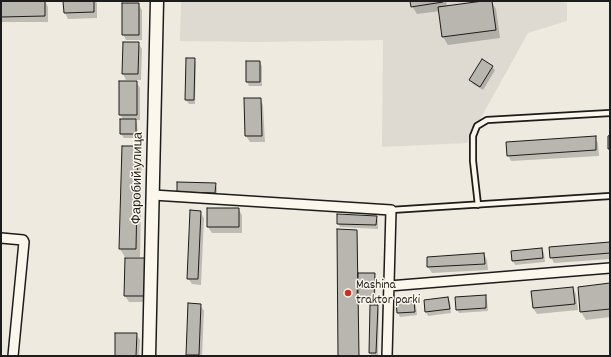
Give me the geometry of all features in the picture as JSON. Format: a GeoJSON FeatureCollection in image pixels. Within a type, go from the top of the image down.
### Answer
{"type":"FeatureCollection","features":[{"type":"Feature","properties":{"kind":"street","name":"Фаробий улица"},"geometry":{"type":"LineString","coordinates":[[149,356],[157,1]]}},
{"type":"Feature","properties":{"kind":"street"},"geometry":{"type":"LineString","coordinates":[[153,194],[391,210],[387,356]]}},
{"type":"Feature","properties":{"kind":"street"},"geometry":{"type":"LineString","coordinates":[[1,238],[23,240],[24,242],[13,356]]}},
{"type":"Feature","properties":{"kind":"street"},"geometry":{"type":"LineString","coordinates":[[389,286],[610,268]]}},
{"type":"Feature","properties":{"kind":"lane"},"geometry":{"type":"LineString","coordinates":[[478,204],[473,161],[473,136],[477,126],[488,120],[610,114]]}},
{"type":"Feature","properties":{"kind":"lane"},"geometry":{"type":"LineString","coordinates":[[391,210],[610,196]]}},
{"type":"Feature","properties":{"kind":"shaded area"},"geometry":{"type":"Polygon","coordinates":[[[181,1],[554,1],[567,3],[567,21],[528,33],[467,143],[382,147],[383,40],[260,42],[180,41],[181,1]]]}},
{"type":"Feature","properties":{"kind":"building"},"geometry":{"type":"Polygon","coordinates":[[[1,1],[45,1],[45,16],[1,17],[1,1]]]}},
{"type":"Feature","properties":{"kind":"building"},"geometry":{"type":"Polygon","coordinates":[[[63,1],[94,1],[94,12],[64,13],[63,1]]]}},
{"type":"Feature","properties":{"kind":"building"},"geometry":{"type":"Polygon","coordinates":[[[410,1],[443,1],[443,2],[411,7],[410,1]]]}},
{"type":"Feature","properties":{"kind":"building"},"geometry":{"type":"Polygon","coordinates":[[[492,1],[496,30],[442,37],[438,7],[492,1]]]}},
{"type":"Feature","properties":{"kind":"building"},"geometry":{"type":"Polygon","coordinates":[[[122,3],[139,3],[139,35],[122,35],[122,3]]]}},
{"type":"Feature","properties":{"kind":"building"},"geometry":{"type":"Polygon","coordinates":[[[123,42],[139,42],[138,74],[122,74],[123,42]]]}},
{"type":"Feature","properties":{"kind":"building"},"geometry":{"type":"Polygon","coordinates":[[[186,58],[195,58],[194,100],[185,100],[186,58]]]}},
{"type":"Feature","properties":{"kind":"building"},"geometry":{"type":"Polygon","coordinates":[[[482,59],[493,66],[480,87],[469,80],[482,59]]]}},
{"type":"Feature","properties":{"kind":"building"},"geometry":{"type":"Polygon","coordinates":[[[246,61],[260,61],[260,82],[246,82],[246,61]]]}},
{"type":"Feature","properties":{"kind":"building"},"geometry":{"type":"Polygon","coordinates":[[[119,81],[137,81],[137,115],[119,115],[119,81]]]}},
{"type":"Feature","properties":{"kind":"building"},"geometry":{"type":"Polygon","coordinates":[[[244,98],[261,98],[262,136],[245,136],[244,98]]]}},
{"type":"Feature","properties":{"kind":"building"},"geometry":{"type":"Polygon","coordinates":[[[120,119],[136,119],[136,134],[120,134],[120,119]]]}},
{"type":"Feature","properties":{"kind":"building"},"geometry":{"type":"Polygon","coordinates":[[[610,135],[610,149],[608,149],[608,136],[610,135]]]}},
{"type":"Feature","properties":{"kind":"building"},"geometry":{"type":"Polygon","coordinates":[[[596,136],[596,150],[507,156],[506,142],[596,136]]]}},
{"type":"Feature","properties":{"kind":"building"},"geometry":{"type":"Polygon","coordinates":[[[122,146],[138,146],[136,249],[119,249],[122,146]]]}},
{"type":"Feature","properties":{"kind":"building"},"geometry":{"type":"Polygon","coordinates":[[[177,182],[216,183],[215,193],[177,192],[177,182]]]}},
{"type":"Feature","properties":{"kind":"building"},"geometry":{"type":"Polygon","coordinates":[[[207,208],[239,208],[239,227],[207,227],[207,208]]]}},
{"type":"Feature","properties":{"kind":"building"},"geometry":{"type":"Polygon","coordinates":[[[190,210],[201,211],[198,279],[187,279],[190,210]]]}},
{"type":"Feature","properties":{"kind":"building"},"geometry":{"type":"Polygon","coordinates":[[[337,214],[377,216],[376,225],[337,224],[337,214]]]}},
{"type":"Feature","properties":{"kind":"building","name":"Mashina traktor parki"},"geometry":{"type":"Polygon","coordinates":[[[337,229],[357,230],[359,356],[338,356],[337,229]]]}},
{"type":"Feature","properties":{"kind":"building"},"geometry":{"type":"Polygon","coordinates":[[[610,242],[610,253],[550,258],[549,247],[610,242]]]}},
{"type":"Feature","properties":{"kind":"building"},"geometry":{"type":"Polygon","coordinates":[[[542,248],[543,258],[512,261],[511,251],[542,248]]]}},
{"type":"Feature","properties":{"kind":"building"},"geometry":{"type":"Polygon","coordinates":[[[484,253],[485,264],[427,267],[427,257],[484,253]]]}},
{"type":"Feature","properties":{"kind":"building"},"geometry":{"type":"Polygon","coordinates":[[[125,258],[145,258],[144,296],[124,296],[125,258]]]}},
{"type":"Feature","properties":{"kind":"building"},"geometry":{"type":"Polygon","coordinates":[[[358,273],[375,273],[374,298],[357,297],[358,273]]]}},
{"type":"Feature","properties":{"kind":"building"},"geometry":{"type":"Polygon","coordinates":[[[610,283],[610,309],[580,312],[578,287],[610,283]]]}},
{"type":"Feature","properties":{"kind":"building"},"geometry":{"type":"Polygon","coordinates":[[[573,287],[575,304],[533,308],[531,291],[573,287]]]}},
{"type":"Feature","properties":{"kind":"building"},"geometry":{"type":"Polygon","coordinates":[[[486,295],[486,308],[456,310],[455,297],[486,295]]]}},
{"type":"Feature","properties":{"kind":"building"},"geometry":{"type":"Polygon","coordinates":[[[448,297],[450,309],[425,312],[424,300],[448,297]]]}},
{"type":"Feature","properties":{"kind":"building"},"geometry":{"type":"Polygon","coordinates":[[[414,301],[415,312],[397,313],[396,302],[414,301]]]}},
{"type":"Feature","properties":{"kind":"building"},"geometry":{"type":"Polygon","coordinates":[[[188,303],[201,304],[199,355],[186,355],[188,303]]]}},
{"type":"Feature","properties":{"kind":"building"},"geometry":{"type":"Polygon","coordinates":[[[370,305],[378,305],[376,353],[369,353],[370,305]]]}},
{"type":"Feature","properties":{"kind":"building"},"geometry":{"type":"Polygon","coordinates":[[[115,333],[137,333],[136,356],[115,356],[115,333]]]}},
{"type":"Feature","properties":{"kind":"place","name":"Mashina traktor parki"},"geometry":{"type":"Point","coordinates":[348,293]}}]}
